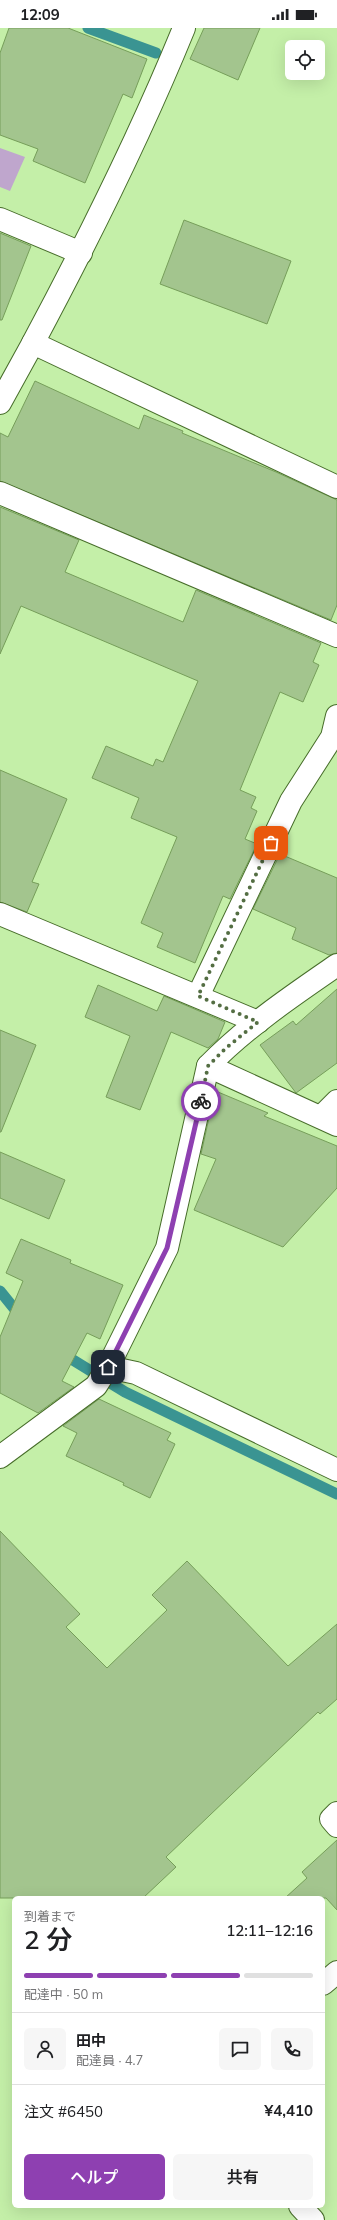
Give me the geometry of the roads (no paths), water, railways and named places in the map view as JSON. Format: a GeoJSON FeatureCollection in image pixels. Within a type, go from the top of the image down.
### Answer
{"type":"FeatureCollection","features":[{"type":"Feature","properties":{"kind":"street"},"geometry":{"type":"LineString","coordinates":[[0,403],[81,253],[161,84],[184,28]]}},
{"type":"Feature","properties":{"kind":"street"},"geometry":{"type":"LineString","coordinates":[[0,219],[81,253]]}},
{"type":"Feature","properties":{"kind":"street"},"geometry":{"type":"LineString","coordinates":[[33,343],[337,487]]}},
{"type":"Feature","properties":{"kind":"street"},"geometry":{"type":"LineString","coordinates":[[0,493],[337,636]]}},
{"type":"Feature","properties":{"kind":"street"},"geometry":{"type":"LineString","coordinates":[[198,996],[291,801],[332,737],[337,716]]}},
{"type":"Feature","properties":{"kind":"street"},"geometry":{"type":"LineString","coordinates":[[0,914],[258,1022]]}},
{"type":"Feature","properties":{"kind":"street"},"geometry":{"type":"LineString","coordinates":[[0,1457],[96,1386],[108,1367],[167,1248],[208,1066],[226,1048],[258,1022],[337,965]]}},
{"type":"Feature","properties":{"kind":"street"},"geometry":{"type":"LineString","coordinates":[[208,1066],[329,1121],[337,1101]]}},
{"type":"Feature","properties":{"kind":"street"},"geometry":{"type":"LineString","coordinates":[[108,1367],[136,1373],[337,1470]]}},
{"type":"Feature","properties":{"kind":"street"},"geometry":{"type":"LineString","coordinates":[[337,1813],[331,1819],[337,1826]]}},
{"type":"Feature","properties":{"kind":"street"},"geometry":{"type":"LineString","coordinates":[[325,1982],[337,1972]]}},
{"type":"Feature","properties":{"kind":"street"},"geometry":{"type":"LineString","coordinates":[[302,2208],[313,2220]]}},
{"type":"Feature","properties":{"kind":"waterway"},"geometry":{"type":"LineString","coordinates":[[88,28],[156,53]]}},
{"type":"Feature","properties":{"kind":"waterway"},"geometry":{"type":"LineString","coordinates":[[0,1291],[21,1317]]}},
{"type":"Feature","properties":{"kind":"waterway"},"geometry":{"type":"LineString","coordinates":[[60,1352],[125,1392],[337,1494]]}}]}
